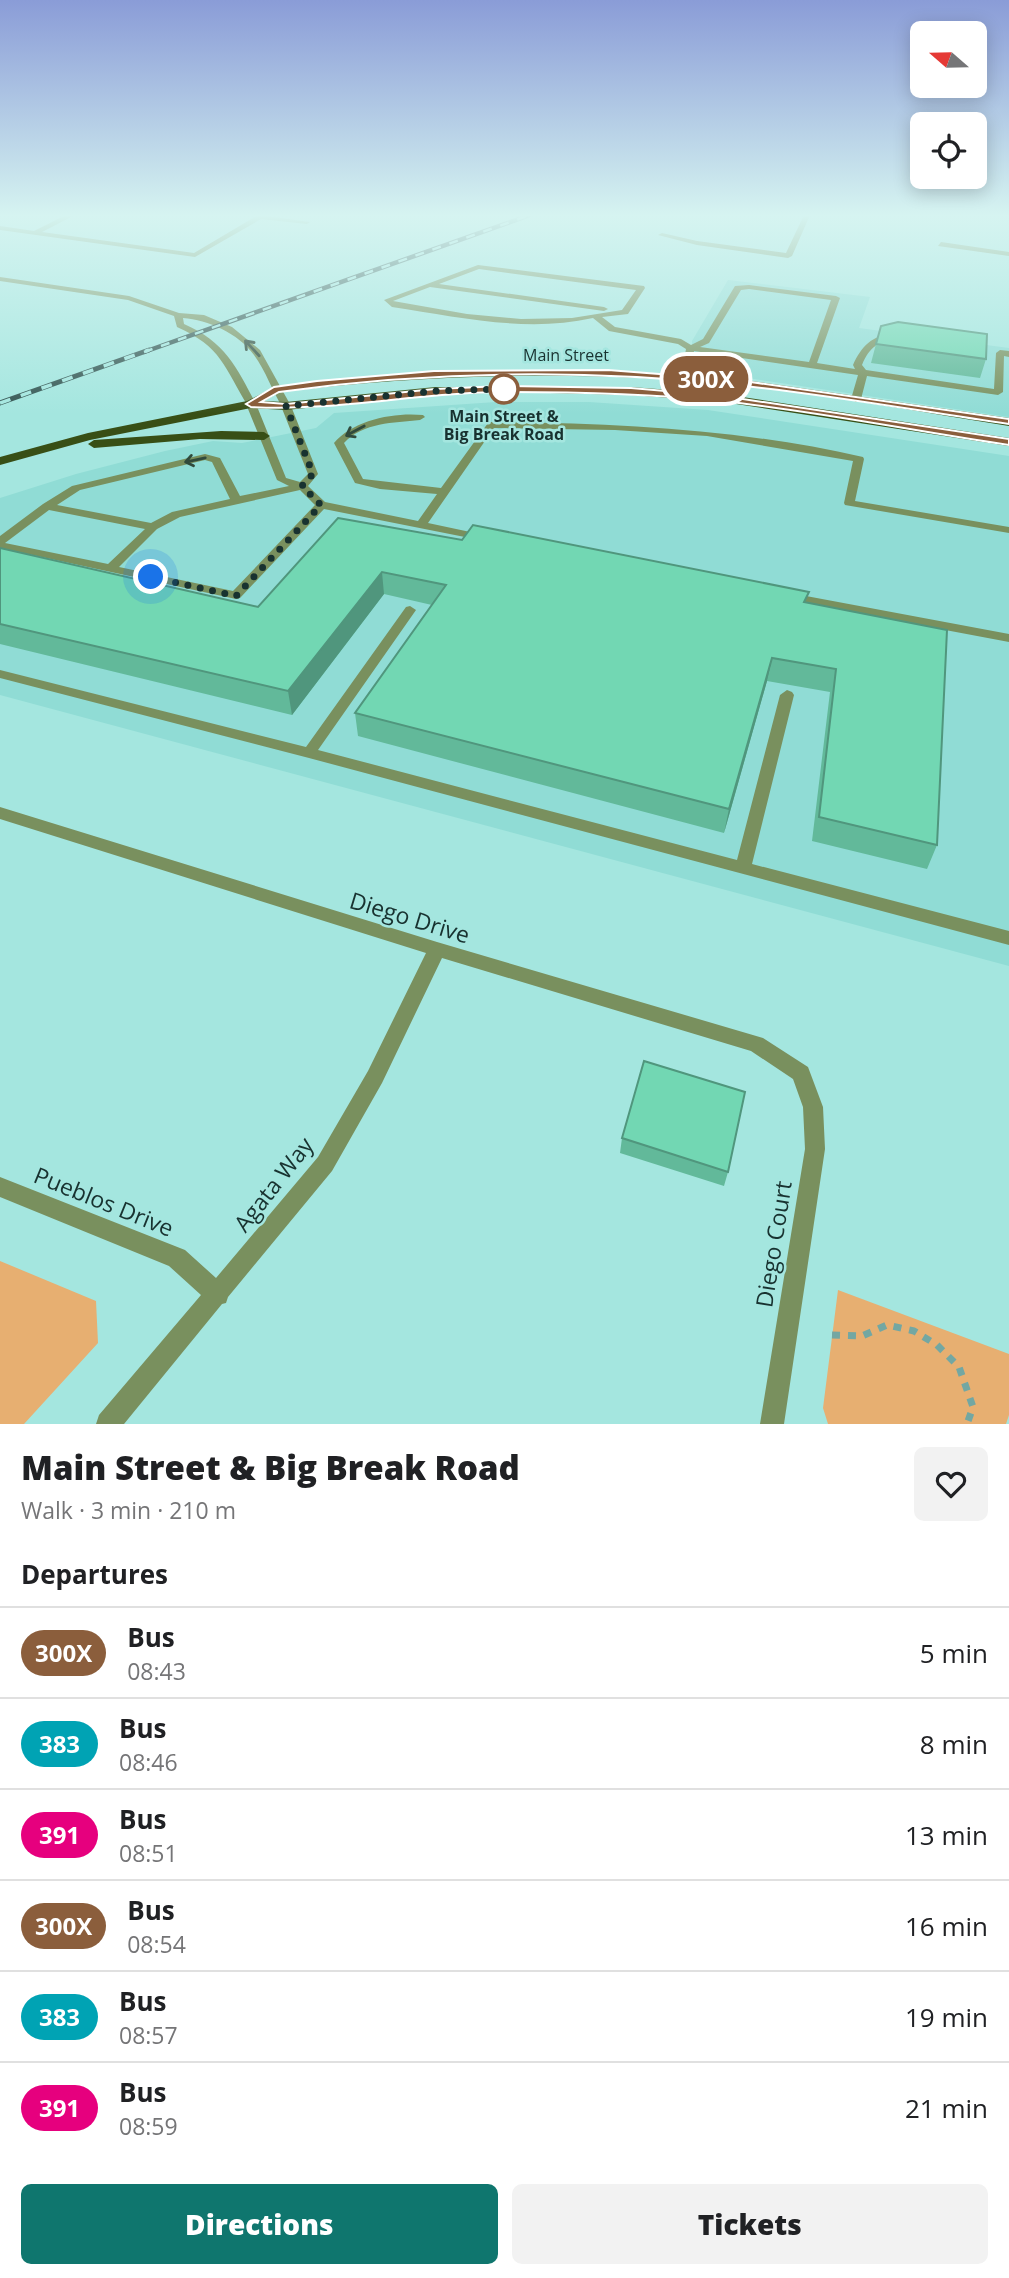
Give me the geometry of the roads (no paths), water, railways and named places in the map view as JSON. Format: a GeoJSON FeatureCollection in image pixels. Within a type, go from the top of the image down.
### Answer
{"type":"FeatureCollection","features":[{"type":"Feature","properties":{"kind":"main road","name":"Main Street"},"geometry":{"type":"LineString","coordinates":[[251,404],[277,389],[434,374],[608,373],[686,377],[1009,422]]}},
{"type":"Feature","properties":{"kind":"main road","name":"Main Street"},"geometry":{"type":"LineString","coordinates":[[0,461],[52,447],[251,404],[286,406],[435,391],[510,389],[631,391],[723,398],[1009,442]]}},
{"type":"Feature","properties":{"kind":"main road"},"geometry":{"type":"LineString","coordinates":[[52,447],[151,442],[205,433],[233,432],[264,436]]}},
{"type":"Feature","properties":{"kind":"street"},"geometry":{"type":"LineString","coordinates":[[16,281],[129,299],[178,315],[201,317],[242,338],[257,352],[286,406],[313,474],[302,486],[176,514],[153,527],[111,568]]}},
{"type":"Feature","properties":{"kind":"street"},"geometry":{"type":"LineString","coordinates":[[439,281],[388,300],[392,305],[507,321],[579,320],[595,315],[625,312]]}},
{"type":"Feature","properties":{"kind":"street"},"geometry":{"type":"LineString","coordinates":[[590,281],[641,288],[625,312]]}},
{"type":"Feature","properties":{"kind":"street"},"geometry":{"type":"LineString","coordinates":[[429,285],[625,312]]}},
{"type":"Feature","properties":{"kind":"street"},"geometry":{"type":"LineString","coordinates":[[690,348],[706,341],[738,288],[749,287],[836,298],[812,366]]}},
{"type":"Feature","properties":{"kind":"street"},"geometry":{"type":"LineString","coordinates":[[178,315],[180,325],[209,339],[222,350],[251,404],[282,480],[302,486],[321,505],[504,542]]}},
{"type":"Feature","properties":{"kind":"street"},"geometry":{"type":"LineString","coordinates":[[595,315],[612,330],[681,342],[690,348],[998,392],[1001,353]]}},
{"type":"Feature","properties":{"kind":"street"},"geometry":{"type":"LineString","coordinates":[[863,373],[857,365],[865,346],[877,339],[905,338]]}},
{"type":"Feature","properties":{"kind":"street"},"geometry":{"type":"LineString","coordinates":[[686,377],[690,348]]}},
{"type":"Feature","properties":{"kind":"street"},"geometry":{"type":"LineString","coordinates":[[856,399],[863,373]]}},
{"type":"Feature","properties":{"kind":"street"},"geometry":{"type":"LineString","coordinates":[[421,417],[368,424],[348,431],[339,443],[359,481],[380,488],[413,486],[444,492]]}},
{"type":"Feature","properties":{"kind":"street"},"geometry":{"type":"LineString","coordinates":[[422,524],[491,425],[611,427],[738,437],[859,459],[849,503],[1009,530]]}},
{"type":"Feature","properties":{"kind":"street"},"geometry":{"type":"LineString","coordinates":[[0,543],[47,506],[76,488],[205,457],[216,460],[237,501]]}},
{"type":"Feature","properties":{"kind":"street"},"geometry":{"type":"LineString","coordinates":[[0,543],[236,596],[321,505]]}},
{"type":"Feature","properties":{"kind":"street"},"geometry":{"type":"LineString","coordinates":[[47,506],[153,527]]}},
{"type":"Feature","properties":{"kind":"street"},"geometry":{"type":"LineString","coordinates":[[773,594],[1009,638]]}},
{"type":"Feature","properties":{"kind":"street"},"geometry":{"type":"LineString","coordinates":[[309,753],[410,610]]}},
{"type":"Feature","properties":{"kind":"street"},"geometry":{"type":"LineString","coordinates":[[0,674],[743,866],[1009,938]]}},
{"type":"Feature","properties":{"kind":"street"},"geometry":{"type":"LineString","coordinates":[[743,866],[787,695]]}},
{"type":"Feature","properties":{"kind":"street","name":"Diego Drive"},"geometry":{"type":"LineString","coordinates":[[0,813],[437,949],[755,1044],[801,1073]]}},
{"type":"Feature","properties":{"kind":"street","name":"Agata Way"},"geometry":{"type":"LineString","coordinates":[[108,1424],[325,1164],[375,1077],[437,949]]}},
{"type":"Feature","properties":{"kind":"street","name":"Diego Court"},"geometry":{"type":"LineString","coordinates":[[772,1424],[815,1149],[813,1107],[801,1073]]}},
{"type":"Feature","properties":{"kind":"street","name":"Pueblos Drive"},"geometry":{"type":"LineString","coordinates":[[0,1187],[177,1258],[218,1295]]}},
{"type":"Feature","properties":{"kind":"railway"},"geometry":{"type":"LineString","coordinates":[[144,352],[343,281]]}},
{"type":"Feature","properties":{"kind":"railway"},"geometry":{"type":"LineString","coordinates":[[0,403],[149,350]]}},
{"type":"Feature","properties":{"kind":"place","name":"Main Street & Big Break Road"},"geometry":{"type":"Point","coordinates":[504,389]}}]}
